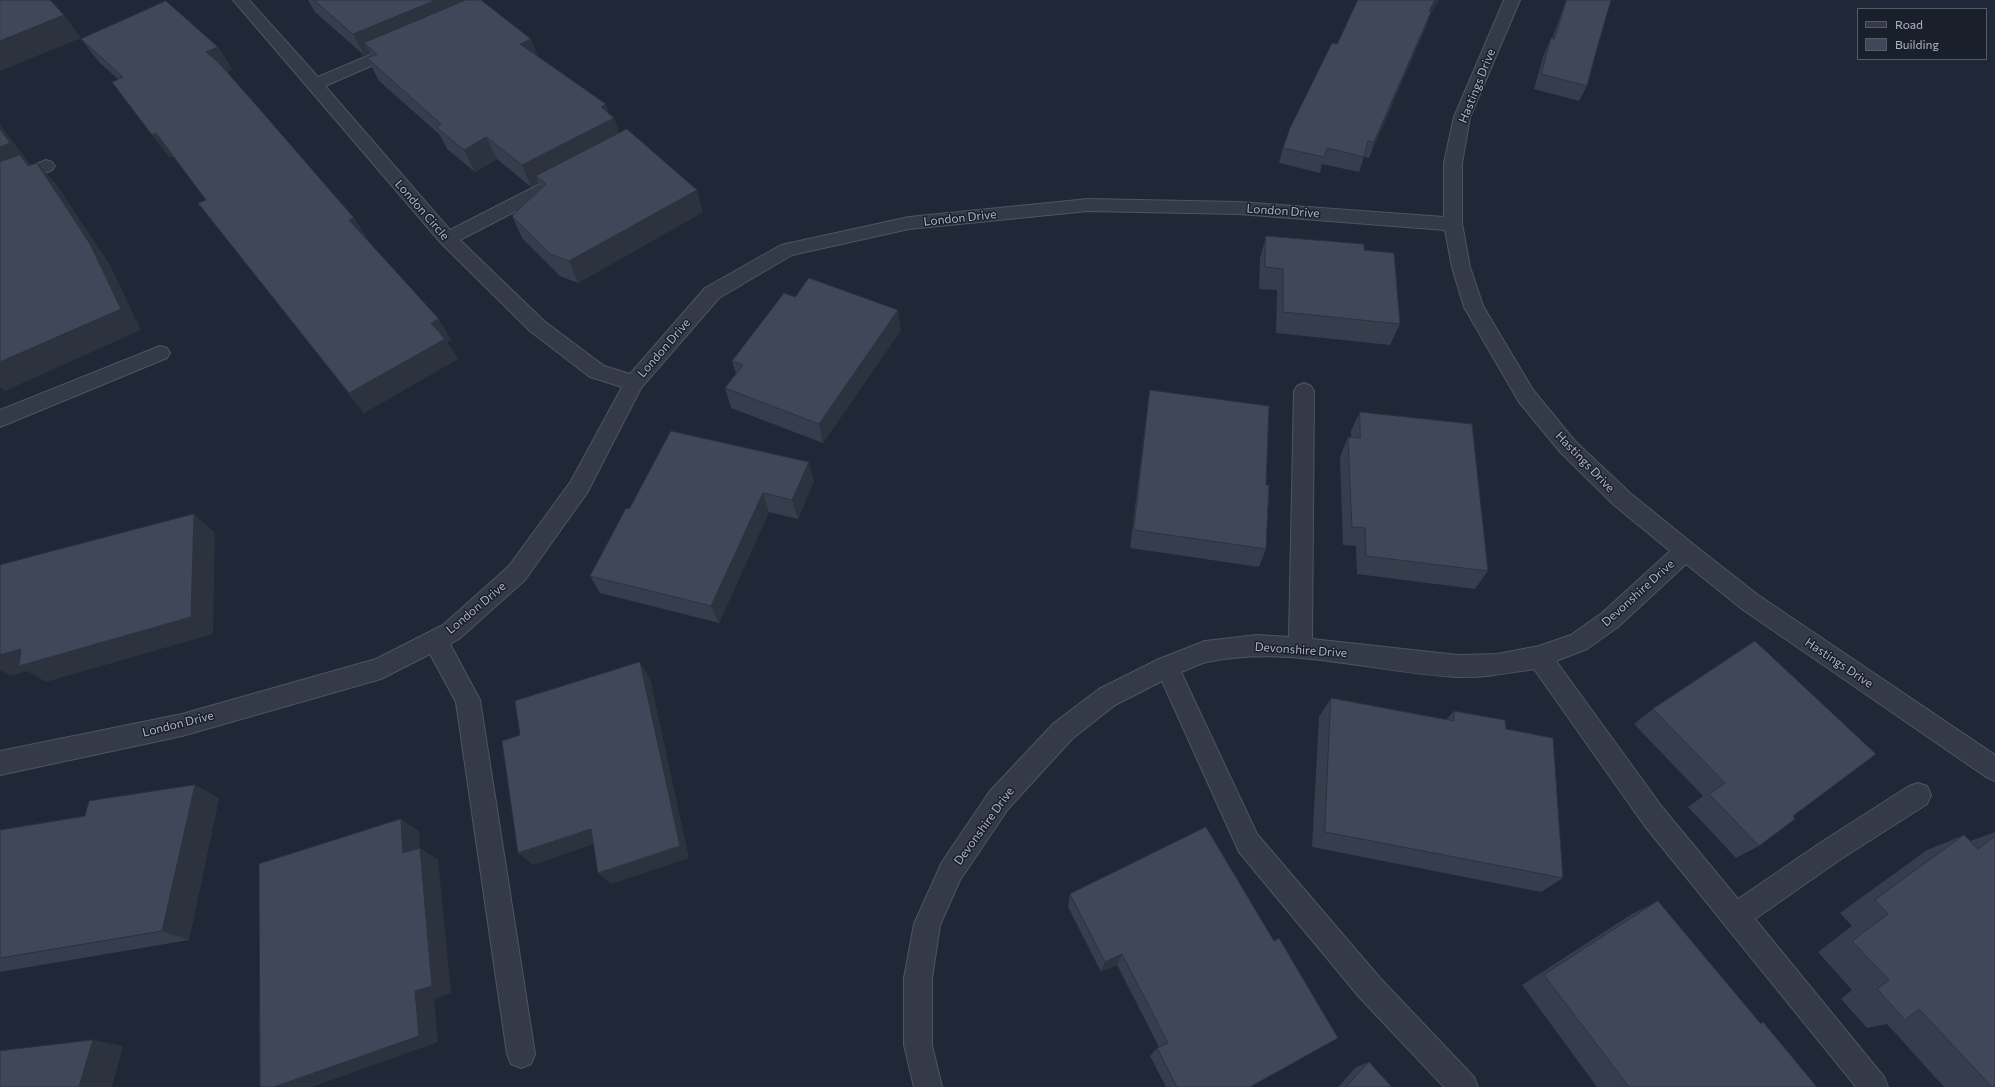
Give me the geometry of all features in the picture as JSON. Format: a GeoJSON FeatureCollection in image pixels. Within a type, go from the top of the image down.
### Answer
{"type":"FeatureCollection","features":[{"type":"Feature","properties":{"kind":"street","name":"London Circle"},"geometry":{"type":"LineString","coordinates":[[241,0],[315,84],[447,239],[537,326],[597,372],[634,383]]}},
{"type":"Feature","properties":{"kind":"street","name":"Hastings Drive"},"geometry":{"type":"LineString","coordinates":[[1512,0],[1462,117],[1453,163],[1452,224],[1461,267],[1474,308],[1526,396],[1574,452],[1622,499],[1685,551],[1750,602],[1995,769]]}},
{"type":"Feature","properties":{"kind":"street"},"geometry":{"type":"LineString","coordinates":[[315,84],[408,44]]}},
{"type":"Feature","properties":{"kind":"street"},"geometry":{"type":"LineString","coordinates":[[0,186],[46,166]]}},
{"type":"Feature","properties":{"kind":"street"},"geometry":{"type":"LineString","coordinates":[[447,239],[575,174]]}},
{"type":"Feature","properties":{"kind":"street","name":"London Drive"},"geometry":{"type":"LineString","coordinates":[[0,763],[182,725],[381,668],[451,632],[517,573],[579,488],[634,383],[712,293],[787,250],[909,224],[1088,205],[1239,208],[1452,224]]}},
{"type":"Feature","properties":{"kind":"street"},"geometry":{"type":"LineString","coordinates":[[0,419],[160,353]]}},
{"type":"Feature","properties":{"kind":"street"},"geometry":{"type":"LineString","coordinates":[[1300,648],[1304,391]]}},
{"type":"Feature","properties":{"kind":"street","name":"Devonshire Drive"},"geometry":{"type":"LineString","coordinates":[[928,1087],[918,1045],[918,978],[927,924],[951,871],[1000,800],[1063,731],[1107,698],[1167,667],[1205,652],[1257,645],[1300,648],[1458,666],[1497,665],[1539,657],[1579,642],[1610,620],[1685,551]]}},
{"type":"Feature","properties":{"kind":"street"},"geometry":{"type":"LineString","coordinates":[[435,640],[468,700],[521,1054]]}},
{"type":"Feature","properties":{"kind":"street"},"geometry":{"type":"LineString","coordinates":[[1539,657],[1653,816],[1874,1087]]}},
{"type":"Feature","properties":{"kind":"street"},"geometry":{"type":"LineString","coordinates":[[1167,667],[1248,842],[1370,988],[1464,1087]]}},
{"type":"Feature","properties":{"kind":"street"},"geometry":{"type":"LineString","coordinates":[[1735,917],[1832,850],[1918,795]]}},
{"type":"Feature","properties":{"kind":"building"},"geometry":{"type":"Polygon","coordinates":[[[0,0],[50,0],[64,15],[0,41],[0,0]]]}},
{"type":"Feature","properties":{"kind":"building"},"geometry":{"type":"Polygon","coordinates":[[[314,0],[436,0],[353,34],[314,0]]]}},
{"type":"Feature","properties":{"kind":"building"},"geometry":{"type":"Polygon","coordinates":[[[466,0],[481,0],[531,39],[520,44],[606,104],[601,107],[614,118],[522,165],[486,137],[464,150],[436,127],[441,124],[367,58],[377,54],[364,43],[466,0]]]}},
{"type":"Feature","properties":{"kind":"building"},"geometry":{"type":"Polygon","coordinates":[[[1358,0],[1435,0],[1374,142],[1368,141],[1364,157],[1327,148],[1324,157],[1283,148],[1290,128],[1332,43],[1337,44],[1358,0]]]}},
{"type":"Feature","properties":{"kind":"building"},"geometry":{"type":"Polygon","coordinates":[[[1567,0],[1611,0],[1587,86],[1541,74],[1551,38],[1554,39],[1567,0]]]}},
{"type":"Feature","properties":{"kind":"building"},"geometry":{"type":"Polygon","coordinates":[[[166,1],[218,47],[206,52],[218,62],[263,113],[354,218],[349,220],[439,319],[431,323],[445,339],[349,393],[198,203],[206,200],[156,133],[152,135],[112,82],[123,77],[81,39],[166,1]]]}},
{"type":"Feature","properties":{"kind":"building"},"geometry":{"type":"Polygon","coordinates":[[[0,129],[10,143],[0,147],[0,129]]]}},
{"type":"Feature","properties":{"kind":"building"},"geometry":{"type":"Polygon","coordinates":[[[627,129],[697,190],[569,261],[550,254],[512,216],[546,184],[536,176],[627,129]]]}},
{"type":"Feature","properties":{"kind":"building"},"geometry":{"type":"Polygon","coordinates":[[[20,155],[28,166],[37,163],[90,244],[121,309],[0,362],[0,162],[20,155]]]}},
{"type":"Feature","properties":{"kind":"building"},"geometry":{"type":"Polygon","coordinates":[[[1266,236],[1364,244],[1364,250],[1394,253],[1400,324],[1283,312],[1283,269],[1265,267],[1266,236]]]}},
{"type":"Feature","properties":{"kind":"building"},"geometry":{"type":"Polygon","coordinates":[[[809,278],[898,310],[819,424],[725,388],[743,365],[732,361],[784,293],[795,297],[809,278]]]}},
{"type":"Feature","properties":{"kind":"building"},"geometry":{"type":"Polygon","coordinates":[[[1150,390],[1269,406],[1266,485],[1269,485],[1266,549],[1134,530],[1150,390]]]}},
{"type":"Feature","properties":{"kind":"building"},"geometry":{"type":"Polygon","coordinates":[[[1360,412],[1472,424],[1488,571],[1366,556],[1365,528],[1352,527],[1348,437],[1360,438],[1360,412]]]}},
{"type":"Feature","properties":{"kind":"building"},"geometry":{"type":"Polygon","coordinates":[[[671,431],[809,462],[792,500],[763,493],[711,606],[590,576],[626,508],[629,509],[671,431]]]}},
{"type":"Feature","properties":{"kind":"building"},"geometry":{"type":"Polygon","coordinates":[[[194,514],[191,617],[19,666],[21,649],[0,655],[0,565],[194,514]]]}},
{"type":"Feature","properties":{"kind":"building"},"geometry":{"type":"Polygon","coordinates":[[[1755,641],[1876,754],[1793,816],[1795,819],[1759,846],[1709,794],[1725,783],[1653,709],[1755,641]]]}},
{"type":"Feature","properties":{"kind":"building"},"geometry":{"type":"Polygon","coordinates":[[[640,662],[680,846],[598,873],[591,829],[518,853],[502,741],[520,735],[515,701],[640,662]]]}},
{"type":"Feature","properties":{"kind":"building"},"geometry":{"type":"Polygon","coordinates":[[[1331,698],[1454,721],[1454,711],[1505,720],[1506,729],[1553,738],[1563,878],[1325,832],[1331,698]]]}},
{"type":"Feature","properties":{"kind":"building"},"geometry":{"type":"Polygon","coordinates":[[[195,785],[162,931],[0,958],[0,830],[85,816],[89,801],[195,785]]]}},
{"type":"Feature","properties":{"kind":"building"},"geometry":{"type":"Polygon","coordinates":[[[401,819],[403,853],[420,848],[432,986],[415,991],[419,1036],[274,1087],[260,1087],[259,864],[401,819]]]}},
{"type":"Feature","properties":{"kind":"building"},"geometry":{"type":"Polygon","coordinates":[[[1206,827],[1274,941],[1279,938],[1338,1038],[1250,1087],[1177,1087],[1157,1048],[1168,1043],[1122,954],[1105,962],[1070,894],[1206,827]]]}},
{"type":"Feature","properties":{"kind":"building"},"geometry":{"type":"Polygon","coordinates":[[[1964,835],[1978,849],[1995,836],[1995,1087],[1992,1087],[1919,1009],[1905,1020],[1877,989],[1889,980],[1852,941],[1888,914],[1875,900],[1964,835]]]}},
{"type":"Feature","properties":{"kind":"building"},"geometry":{"type":"Polygon","coordinates":[[[1658,901],[1761,1024],[1763,1022],[1817,1087],[1629,1087],[1544,975],[1658,901]]]}},
{"type":"Feature","properties":{"kind":"building"},"geometry":{"type":"Polygon","coordinates":[[[93,1040],[79,1087],[0,1087],[0,1051],[93,1040]]]}},
{"type":"Feature","properties":{"kind":"building"},"geometry":{"type":"Polygon","coordinates":[[[1369,1062],[1392,1087],[1346,1087],[1369,1062]]]}}]}
